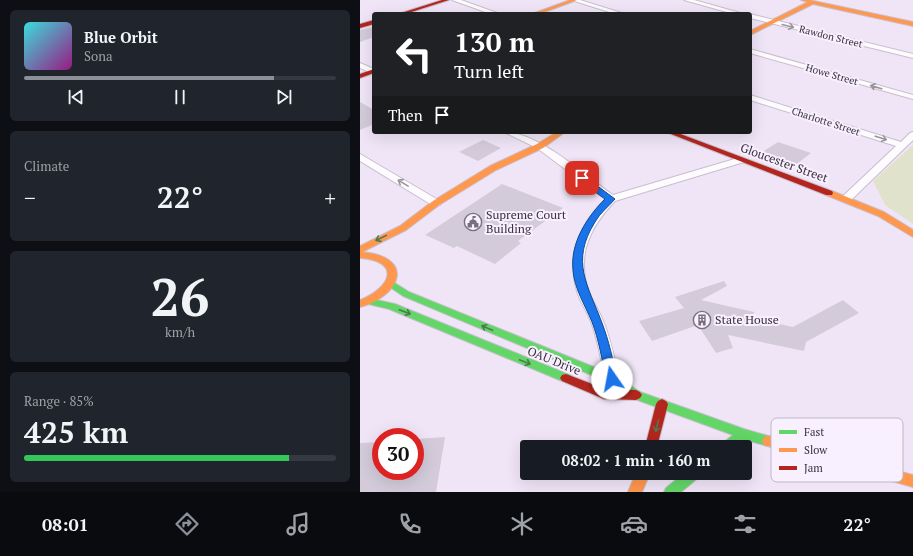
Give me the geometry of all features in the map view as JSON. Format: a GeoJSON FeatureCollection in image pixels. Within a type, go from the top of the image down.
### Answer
{"type":"FeatureCollection","features":[{"type":"Feature","properties":{"kind":"main road"},"geometry":{"type":"LineString","coordinates":[[396,12],[435,0]]}},
{"type":"Feature","properties":{"kind":"main road"},"geometry":{"type":"LineString","coordinates":[[407,12],[447,0]]}},
{"type":"Feature","properties":{"kind":"main road"},"geometry":{"type":"LineString","coordinates":[[540,12],[574,0]]}},
{"type":"Feature","properties":{"kind":"main road"},"geometry":{"type":"LineString","coordinates":[[752,32],[810,1],[913,24]]}},
{"type":"Feature","properties":{"kind":"main road"},"geometry":{"type":"LineString","coordinates":[[360,23],[372,20]]}},
{"type":"Feature","properties":{"kind":"main road"},"geometry":{"type":"LineString","coordinates":[[360,26],[372,23]]}},
{"type":"Feature","properties":{"kind":"main road"},"geometry":{"type":"LineString","coordinates":[[360,76],[372,72]]}},
{"type":"Feature","properties":{"kind":"main road"},"geometry":{"type":"LineString","coordinates":[[360,250],[403,228],[436,203],[493,168],[540,146],[559,134]]}},
{"type":"Feature","properties":{"kind":"main road","name":"Gloucester Street"},"geometry":{"type":"LineString","coordinates":[[674,134],[740,160],[846,198],[881,214],[913,234]]}},
{"type":"Feature","properties":{"kind":"main road"},"geometry":{"type":"LineString","coordinates":[[393,244],[403,228]]}},
{"type":"Feature","properties":{"kind":"main road"},"geometry":{"type":"LineString","coordinates":[[360,255],[386,258],[393,274],[390,283],[378,296],[364,303]]}},
{"type":"Feature","properties":{"kind":"main road","name":"OAU Drive"},"geometry":{"type":"LineString","coordinates":[[390,283],[406,294],[612,379],[636,395]]}},
{"type":"Feature","properties":{"kind":"main road","name":"OAU Drive"},"geometry":{"type":"LineString","coordinates":[[364,303],[391,306],[604,394],[636,395]]}},
{"type":"Feature","properties":{"kind":"main road"},"geometry":{"type":"LineString","coordinates":[[636,395],[744,434],[771,442]]}},
{"type":"Feature","properties":{"kind":"main road"},"geometry":{"type":"LineString","coordinates":[[653,440],[662,404]]}},
{"type":"Feature","properties":{"kind":"main road"},"geometry":{"type":"LineString","coordinates":[[736,440],[744,434]]}},
{"type":"Feature","properties":{"kind":"main road"},"geometry":{"type":"LineString","coordinates":[[903,478],[913,481]]}},
{"type":"Feature","properties":{"kind":"main road"},"geometry":{"type":"LineString","coordinates":[[634,492],[641,480]]}},
{"type":"Feature","properties":{"kind":"main road"},"geometry":{"type":"LineString","coordinates":[[671,492],[686,480]]}},
{"type":"Feature","properties":{"kind":"street"},"geometry":{"type":"LineString","coordinates":[[455,0],[491,12]]}},
{"type":"Feature","properties":{"kind":"street"},"geometry":{"type":"LineString","coordinates":[[574,0],[615,12]]}},
{"type":"Feature","properties":{"kind":"street"},"geometry":{"type":"LineString","coordinates":[[687,0],[733,12]]}},
{"type":"Feature","properties":{"kind":"street","name":"Rawdon Street"},"geometry":{"type":"LineString","coordinates":[[752,17],[913,56]]}},
{"type":"Feature","properties":{"kind":"street","name":"Howe Street"},"geometry":{"type":"LineString","coordinates":[[752,52],[913,97]]}},
{"type":"Feature","properties":{"kind":"street"},"geometry":{"type":"LineString","coordinates":[[360,65],[372,70]]}},
{"type":"Feature","properties":{"kind":"street","name":"Charlotte Street"},"geometry":{"type":"LineString","coordinates":[[752,98],[902,145]]}},
{"type":"Feature","properties":{"kind":"street"},"geometry":{"type":"LineString","coordinates":[[513,134],[540,146],[610,199]]}},
{"type":"Feature","properties":{"kind":"street"},"geometry":{"type":"LineString","coordinates":[[846,198],[913,135]]}},
{"type":"Feature","properties":{"kind":"street"},"geometry":{"type":"LineString","coordinates":[[360,157],[436,203]]}},
{"type":"Feature","properties":{"kind":"street"},"geometry":{"type":"LineString","coordinates":[[604,394],[612,379],[605,347],[597,322],[583,292],[577,270],[578,254],[583,237],[590,222],[610,199],[740,160]]}},
{"type":"Feature","properties":{"kind":"green space"},"geometry":{"type":"Polygon","coordinates":[[[913,145],[913,224],[885,205],[873,181],[913,145]]]}},
{"type":"Feature","properties":{"kind":"building"},"geometry":{"type":"Polygon","coordinates":[[[372,27],[372,38],[360,42],[360,30],[372,27]]]}},
{"type":"Feature","properties":{"kind":"building"},"geometry":{"type":"Polygon","coordinates":[[[360,102],[372,109],[372,125],[360,130],[360,102]]]}},
{"type":"Feature","properties":{"kind":"building"},"geometry":{"type":"Polygon","coordinates":[[[483,140],[501,148],[478,161],[459,152],[483,140]]]}},
{"type":"Feature","properties":{"kind":"building"},"geometry":{"type":"Polygon","coordinates":[[[778,142],[811,153],[789,170],[756,156],[778,142]]]}},
{"type":"Feature","properties":{"kind":"building","name":"Supreme Court Building"},"geometry":{"type":"Polygon","coordinates":[[[502,184],[563,208],[518,241],[521,243],[495,264],[457,246],[454,248],[425,235],[502,184]]]}},
{"type":"Feature","properties":{"kind":"building","name":"State House"},"geometry":{"type":"Polygon","coordinates":[[[724,281],[727,286],[701,300],[754,312],[753,318],[793,327],[843,300],[859,313],[806,342],[804,351],[728,335],[733,348],[716,353],[698,325],[652,341],[639,321],[684,308],[675,297],[724,281]]]}},
{"type":"Feature","properties":{"kind":"building"},"geometry":{"type":"Polygon","coordinates":[[[445,437],[436,492],[360,492],[360,443],[372,442],[372,480],[424,480],[424,438],[445,437]]]}},
{"type":"Feature","properties":{"kind":"traffic: fast"},"geometry":{"type":"LineString","coordinates":[[390,283],[406,294],[612,379],[636,395],[744,434],[768,441]]}},
{"type":"Feature","properties":{"kind":"traffic: fast"},"geometry":{"type":"LineString","coordinates":[[368,301],[391,306],[566,378]]}},
{"type":"Feature","properties":{"kind":"traffic: fast"},"geometry":{"type":"LineString","coordinates":[[736,440],[744,434]]}},
{"type":"Feature","properties":{"kind":"traffic: fast"},"geometry":{"type":"LineString","coordinates":[[671,492],[686,480]]}},
{"type":"Feature","properties":{"kind":"traffic: slow"},"geometry":{"type":"LineString","coordinates":[[540,12],[575,0]]}},
{"type":"Feature","properties":{"kind":"traffic: slow"},"geometry":{"type":"LineString","coordinates":[[803,0],[812,2]]}},
{"type":"Feature","properties":{"kind":"traffic: slow"},"geometry":{"type":"LineString","coordinates":[[752,32],[812,2],[913,24]]}},
{"type":"Feature","properties":{"kind":"traffic: slow"},"geometry":{"type":"LineString","coordinates":[[360,250],[403,228],[436,203],[493,168],[540,146],[559,134]]}},
{"type":"Feature","properties":{"kind":"traffic: slow"},"geometry":{"type":"LineString","coordinates":[[829,193],[881,214],[913,234]]}},
{"type":"Feature","properties":{"kind":"traffic: slow"},"geometry":{"type":"LineString","coordinates":[[360,255],[382,261],[392,270],[393,276],[391,282],[385,290],[360,304]]}},
{"type":"Feature","properties":{"kind":"traffic: slow"},"geometry":{"type":"LineString","coordinates":[[903,478],[913,481]]}},
{"type":"Feature","properties":{"kind":"traffic: slow"},"geometry":{"type":"LineString","coordinates":[[635,492],[640,480]]}},
{"type":"Feature","properties":{"kind":"traffic: jam"},"geometry":{"type":"LineString","coordinates":[[407,12],[447,0]]}},
{"type":"Feature","properties":{"kind":"traffic: jam"},"geometry":{"type":"LineString","coordinates":[[360,26],[372,23]]}},
{"type":"Feature","properties":{"kind":"traffic: jam"},"geometry":{"type":"LineString","coordinates":[[360,76],[372,72]]}},
{"type":"Feature","properties":{"kind":"traffic: jam"},"geometry":{"type":"LineString","coordinates":[[674,134],[829,193]]}},
{"type":"Feature","properties":{"kind":"traffic: jam"},"geometry":{"type":"LineString","coordinates":[[566,378],[604,394],[636,395]]}},
{"type":"Feature","properties":{"kind":"traffic: jam"},"geometry":{"type":"LineString","coordinates":[[653,440],[662,404]]}},
{"type":"Feature","properties":{"kind":"place","name":"Supreme Court Building"},"geometry":{"type":"Point","coordinates":[473,222]}},
{"type":"Feature","properties":{"kind":"place","name":"State House"},"geometry":{"type":"Point","coordinates":[702,320]}},
{"type":"Feature","properties":{"kind":"route"},"geometry":{"type":"LineString","coordinates":[[582,178],[610,199],[590,222],[583,237],[578,254],[577,270],[583,292],[597,322],[605,347],[612,379]]}}]}
